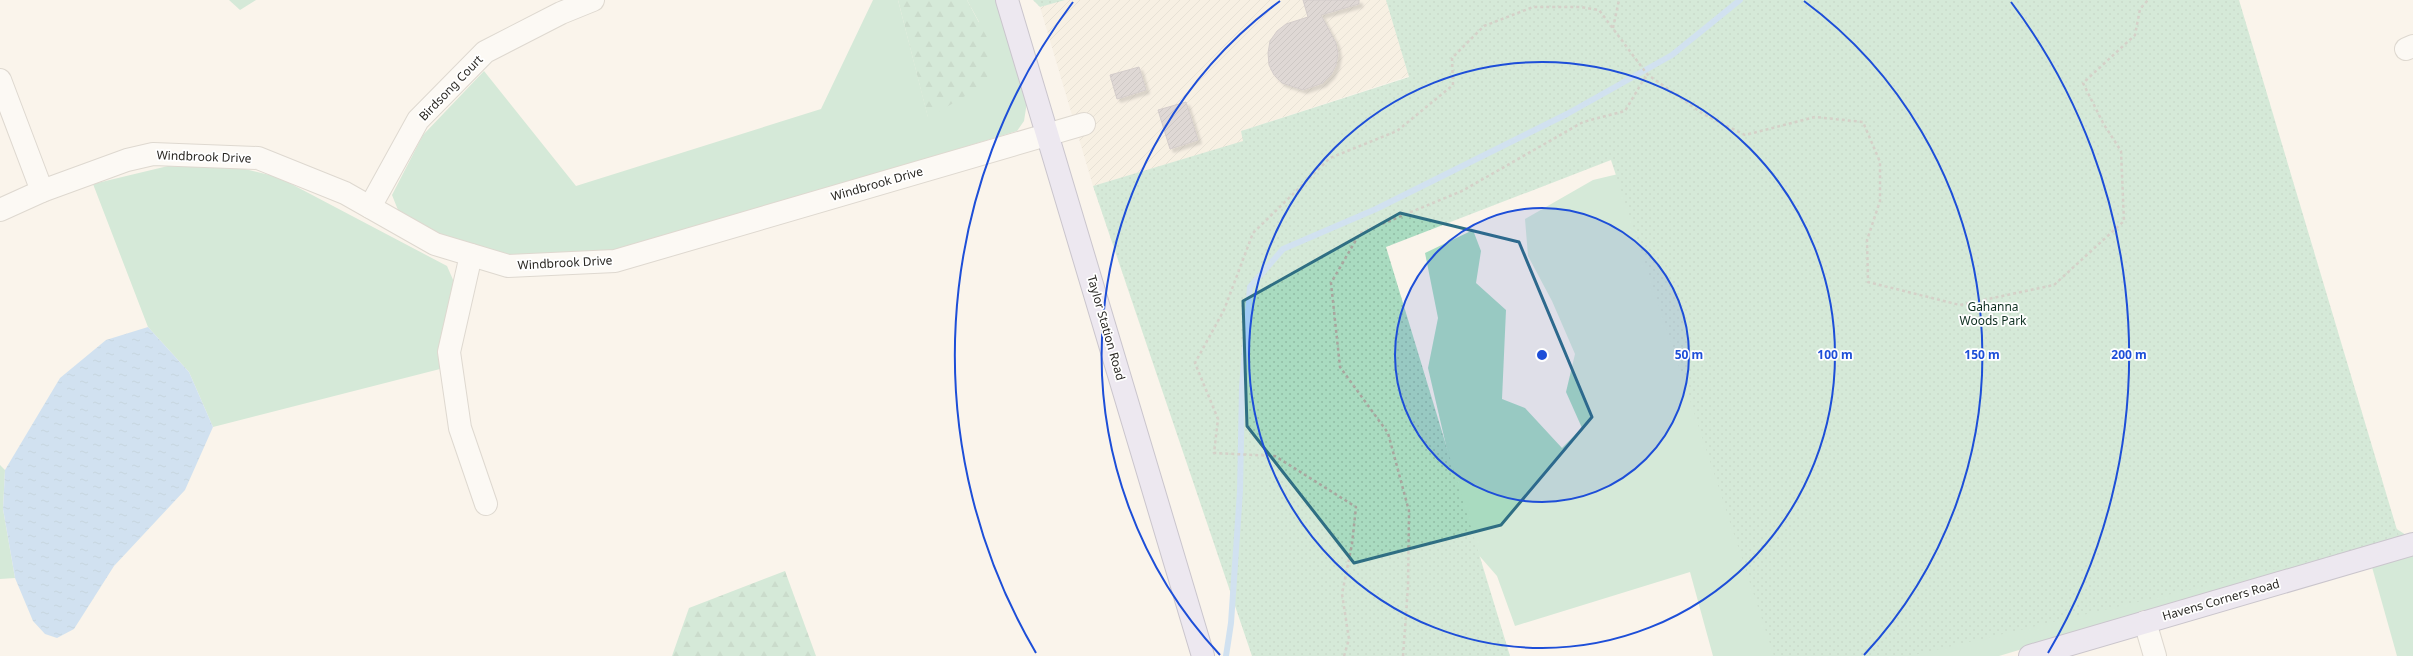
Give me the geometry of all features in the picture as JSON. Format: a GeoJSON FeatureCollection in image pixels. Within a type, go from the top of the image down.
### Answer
{"type":"FeatureCollection","features":[{"type":"Feature","properties":{"kind":"main road","name":"Taylor Station Road"},"geometry":{"type":"LineString","coordinates":[[1008,0],[1203,656]]}},
{"type":"Feature","properties":{"kind":"main road","name":"Havens Corners Road"},"geometry":{"type":"LineString","coordinates":[[2030,656],[2413,544]]}},
{"type":"Feature","properties":{"kind":"street","name":"Birdsong Court"},"geometry":{"type":"LineString","coordinates":[[370,207],[418,120],[486,52],[561,13],[593,0]]}},
{"type":"Feature","properties":{"kind":"street"},"geometry":{"type":"LineString","coordinates":[[0,80],[42,191]]}},
{"type":"Feature","properties":{"kind":"street","name":"Windbrook Drive"},"geometry":{"type":"LineString","coordinates":[[0,210],[42,191],[127,160],[154,154],[258,158],[345,193],[435,244],[508,266],[615,261],[1084,124]]}},
{"type":"Feature","properties":{"kind":"street"},"geometry":{"type":"LineString","coordinates":[[470,255],[449,352],[460,428],[486,504]]}},
{"type":"Feature","properties":{"kind":"street"},"geometry":{"type":"LineString","coordinates":[[2145,622],[2155,656]]}},
{"type":"Feature","properties":{"kind":"path"},"geometry":{"type":"LineString","coordinates":[[1613,28],[1619,0]]}},
{"type":"Feature","properties":{"kind":"path"},"geometry":{"type":"LineString","coordinates":[[1344,656],[1349,639],[1342,594],[1352,544],[1356,507],[1275,456],[1214,453],[1218,419],[1195,363],[1224,310],[1253,233],[1330,158],[1397,131],[1453,86],[1452,58],[1484,26],[1533,7],[1581,6],[1599,10],[1647,74],[1703,114],[1745,135],[1815,117],[1863,122],[1880,162],[1880,201],[1867,240],[1868,282],[1960,305],[2054,285],[2124,221],[2120,151],[2103,123],[2083,83],[2135,35],[2140,9],[2148,0]]}},
{"type":"Feature","properties":{"kind":"path"},"geometry":{"type":"LineString","coordinates":[[1403,656],[1408,587],[1409,511],[1388,433],[1340,367],[1331,283],[1360,233],[1462,191],[1583,122],[1625,111],[1647,74]]}},
{"type":"Feature","properties":{"kind":"highlighted area"},"geometry":{"type":"Polygon","coordinates":[[[1400,213],[1519,242],[1592,417],[1501,525],[1354,563],[1247,426],[1243,301],[1400,213]]]}},
{"type":"Feature","properties":{"kind":"shaded area"},"geometry":{"type":"Polygon","coordinates":[[[1064,0],[1386,0],[1409,76],[1241,131],[1244,141],[1093,186],[1040,7],[1064,0]]]}},
{"type":"Feature","properties":{"kind":"green space"},"geometry":{"type":"Polygon","coordinates":[[[229,0],[256,0],[240,10],[229,0]]]}},
{"type":"Feature","properties":{"kind":"green space"},"geometry":{"type":"Polygon","coordinates":[[[873,0],[898,0],[928,117],[979,22],[967,0],[999,0],[1028,96],[1024,121],[1017,131],[711,224],[604,253],[510,258],[444,238],[400,215],[392,195],[423,135],[484,71],[576,186],[821,109],[873,0]]]}},
{"type":"Feature","properties":{"kind":"green space"},"geometry":{"type":"Polygon","coordinates":[[[898,0],[967,0],[991,45],[987,83],[928,118],[898,0]]]}},
{"type":"Feature","properties":{"kind":"green space"},"geometry":{"type":"Polygon","coordinates":[[[1033,0],[1065,0],[1040,7],[1033,0]]]}},
{"type":"Feature","properties":{"kind":"green space","name":"Gahanna Woods Park"},"geometry":{"type":"Polygon","coordinates":[[[1386,0],[2239,0],[2400,540],[1910,656],[1774,656],[1611,160],[1386,247],[1510,656],[1252,656],[1093,186],[1243,141],[1241,131],[1409,77],[1386,0]]]}},
{"type":"Feature","properties":{"kind":"green space"},"geometry":{"type":"Polygon","coordinates":[[[168,166],[241,168],[278,177],[447,266],[454,282],[440,369],[213,427],[189,372],[148,327],[93,184],[168,166]]]}},
{"type":"Feature","properties":{"kind":"green space"},"geometry":{"type":"Polygon","coordinates":[[[1635,170],[1781,656],[1713,656],[1690,572],[1515,626],[1497,576],[1469,544],[1428,368],[1438,318],[1425,253],[1473,230],[1481,251],[1476,283],[1506,310],[1502,399],[1525,408],[1562,448],[1582,428],[1566,392],[1575,354],[1552,301],[1528,256],[1525,219],[1593,180],[1635,170]]]}},
{"type":"Feature","properties":{"kind":"green space"},"geometry":{"type":"Polygon","coordinates":[[[0,465],[5,470],[3,509],[15,578],[0,579],[0,465]]]}},
{"type":"Feature","properties":{"kind":"green space"},"geometry":{"type":"Polygon","coordinates":[[[2386,522],[2406,535],[1999,656],[1884,656],[2386,522]]]}},
{"type":"Feature","properties":{"kind":"green space"},"geometry":{"type":"Polygon","coordinates":[[[2413,556],[2413,656],[2397,656],[2372,567],[2413,556]]]}},
{"type":"Feature","properties":{"kind":"green space"},"geometry":{"type":"Polygon","coordinates":[[[785,571],[816,656],[672,656],[689,608],[785,571]]]}},
{"type":"Feature","properties":{"kind":"water"},"geometry":{"type":"Polygon","coordinates":[[[148,327],[189,372],[213,427],[185,490],[114,566],[74,629],[57,638],[45,634],[33,621],[15,578],[3,509],[5,470],[60,378],[106,340],[148,327]]]}},
{"type":"Feature","properties":{"kind":"building"},"geometry":{"type":"Polygon","coordinates":[[[1303,0],[1359,0],[1359,4],[1321,15],[1336,43],[1338,54],[1336,65],[1331,75],[1323,83],[1303,90],[1282,83],[1274,75],[1269,65],[1268,53],[1270,41],[1277,31],[1286,24],[1308,17],[1303,0]]]}},
{"type":"Feature","properties":{"kind":"building"},"geometry":{"type":"Polygon","coordinates":[[[1139,67],[1146,90],[1117,99],[1110,75],[1139,67]]]}},
{"type":"Feature","properties":{"kind":"building"},"geometry":{"type":"Polygon","coordinates":[[[1186,102],[1198,140],[1170,149],[1158,110],[1186,102]]]}},
{"type":"Feature","properties":{"kind":"waterway"},"geometry":{"type":"LineString","coordinates":[[1226,656],[1231,623],[1240,491],[1242,387],[1250,287],[1283,249],[1376,209],[1567,114],[1672,55],[1740,0]]}}]}
